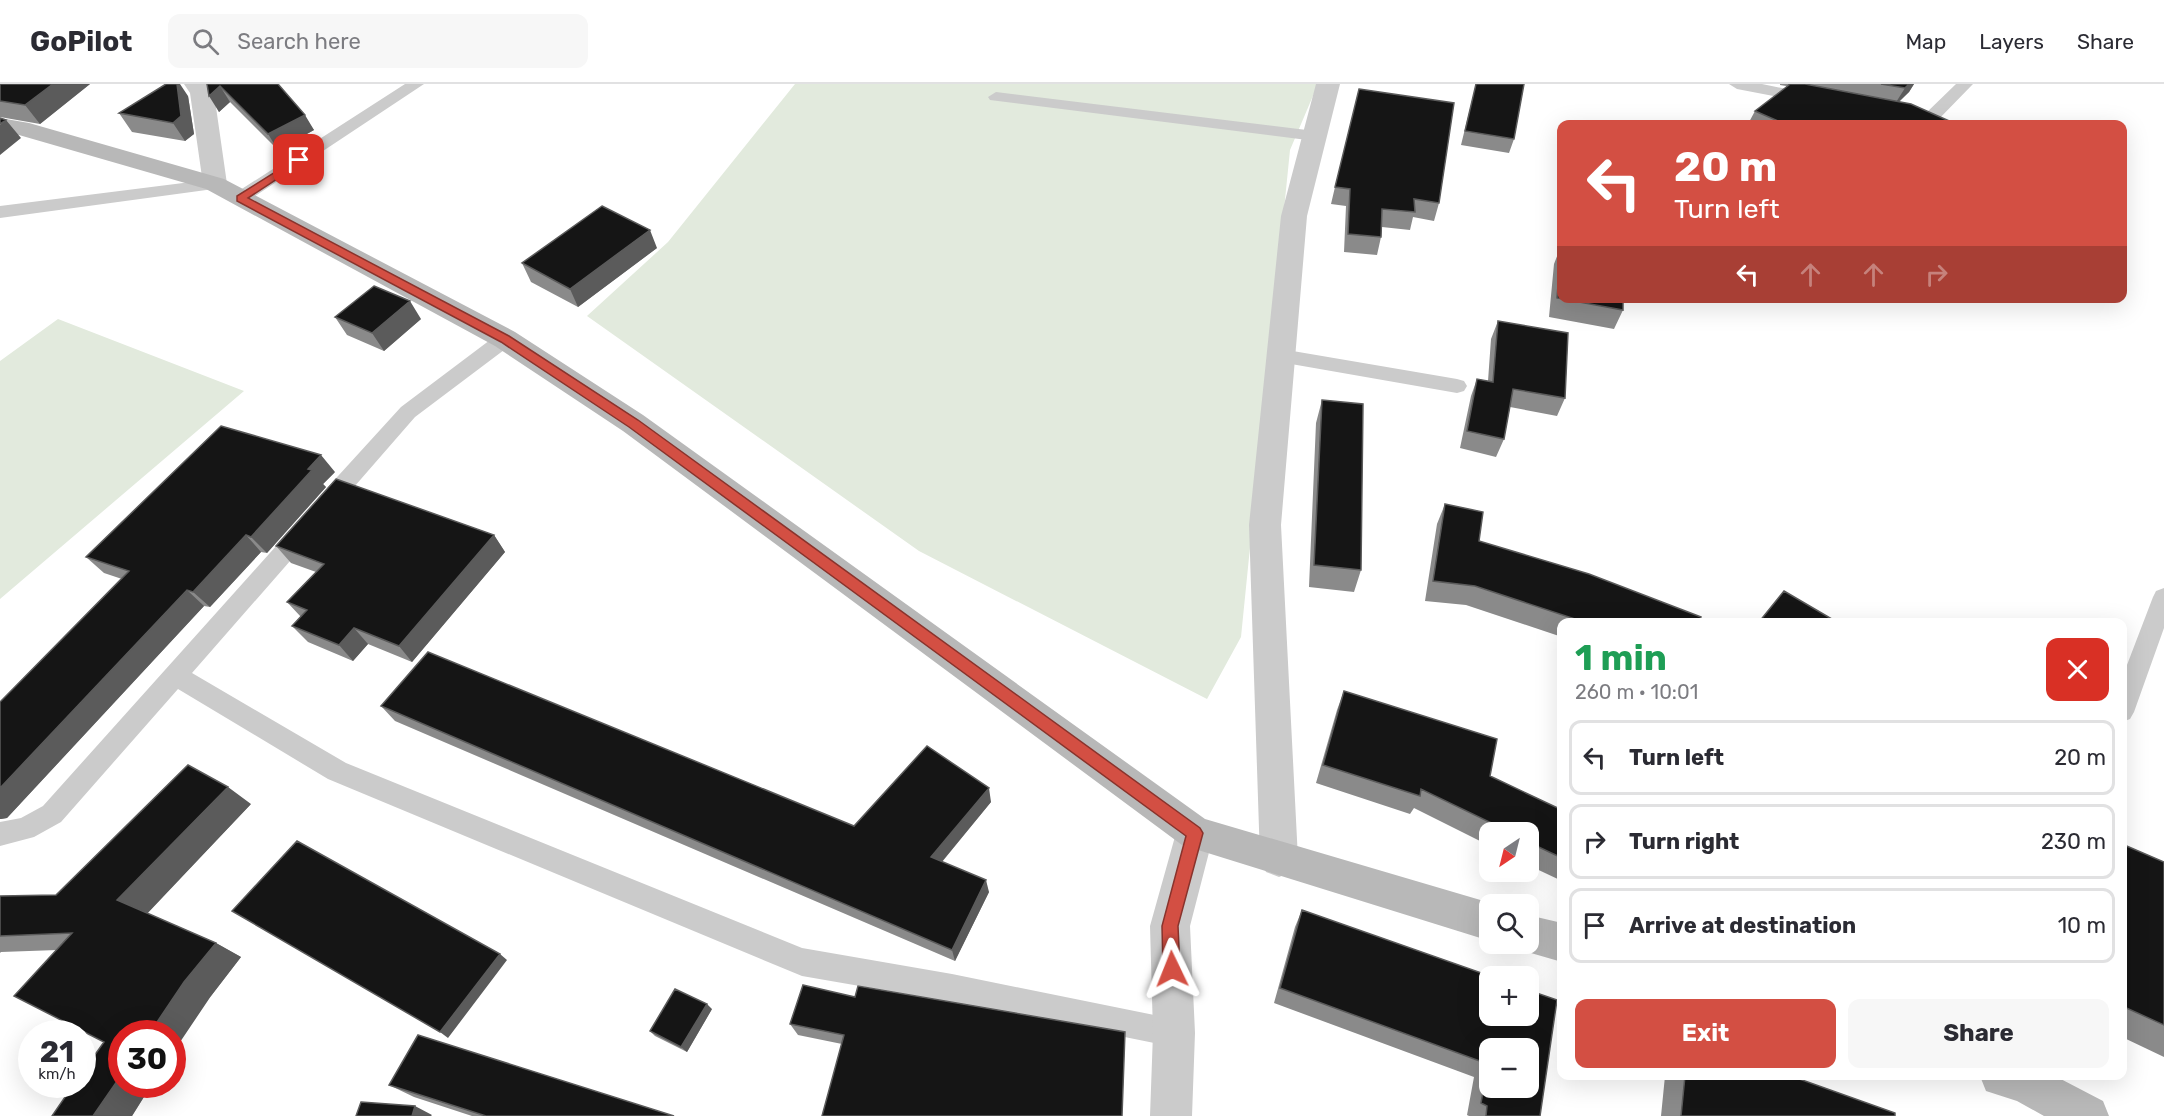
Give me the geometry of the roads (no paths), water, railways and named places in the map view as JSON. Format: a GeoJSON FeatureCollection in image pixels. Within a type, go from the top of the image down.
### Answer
{"type":"FeatureCollection","features":[{"type":"Feature","properties":{"kind":"street"},"geometry":{"type":"LineString","coordinates":[[196,84],[202,93],[228,191]]}},
{"type":"Feature","properties":{"kind":"street"},"geometry":{"type":"LineString","coordinates":[[1279,858],[1265,525],[1294,216],[1328,84]]}},
{"type":"Feature","properties":{"kind":"street"},"geometry":{"type":"LineString","coordinates":[[0,125],[21,128],[228,191],[505,339],[633,423],[1195,833],[1479,919]]}},
{"type":"Feature","properties":{"kind":"street"},"geometry":{"type":"LineString","coordinates":[[1172,1116],[1174,1033],[1170,926],[1195,833]]}},
{"type":"Feature","properties":{"kind":"street"},"geometry":{"type":"LineString","coordinates":[[1539,937],[1557,942]]}},
{"type":"Feature","properties":{"kind":"street"},"geometry":{"type":"LineString","coordinates":[[2020,1080],[2088,1116]]}},
{"type":"Feature","properties":{"kind":"lane"},"geometry":{"type":"LineString","coordinates":[[0,212],[228,191],[416,84]]}},
{"type":"Feature","properties":{"kind":"lane"},"geometry":{"type":"LineString","coordinates":[[1737,84],[1827,101]]}},
{"type":"Feature","properties":{"kind":"lane"},"geometry":{"type":"LineString","coordinates":[[1929,120],[1965,84]]}},
{"type":"Feature","properties":{"kind":"lane"},"geometry":{"type":"LineString","coordinates":[[996,97],[1315,136]]}},
{"type":"Feature","properties":{"kind":"lane"},"geometry":{"type":"LineString","coordinates":[[1894,114],[1923,120]]}},
{"type":"Feature","properties":{"kind":"lane"},"geometry":{"type":"LineString","coordinates":[[0,834],[25,829],[52,814],[408,412],[505,339]]}},
{"type":"Feature","properties":{"kind":"lane"},"geometry":{"type":"LineString","coordinates":[[1281,356],[1457,386]]}},
{"type":"Feature","properties":{"kind":"lane"},"geometry":{"type":"LineString","coordinates":[[2127,698],[2164,597]]}},
{"type":"Feature","properties":{"kind":"lane"},"geometry":{"type":"LineString","coordinates":[[175,675],[337,771],[802,962],[952,988],[1174,1033]]}}]}
